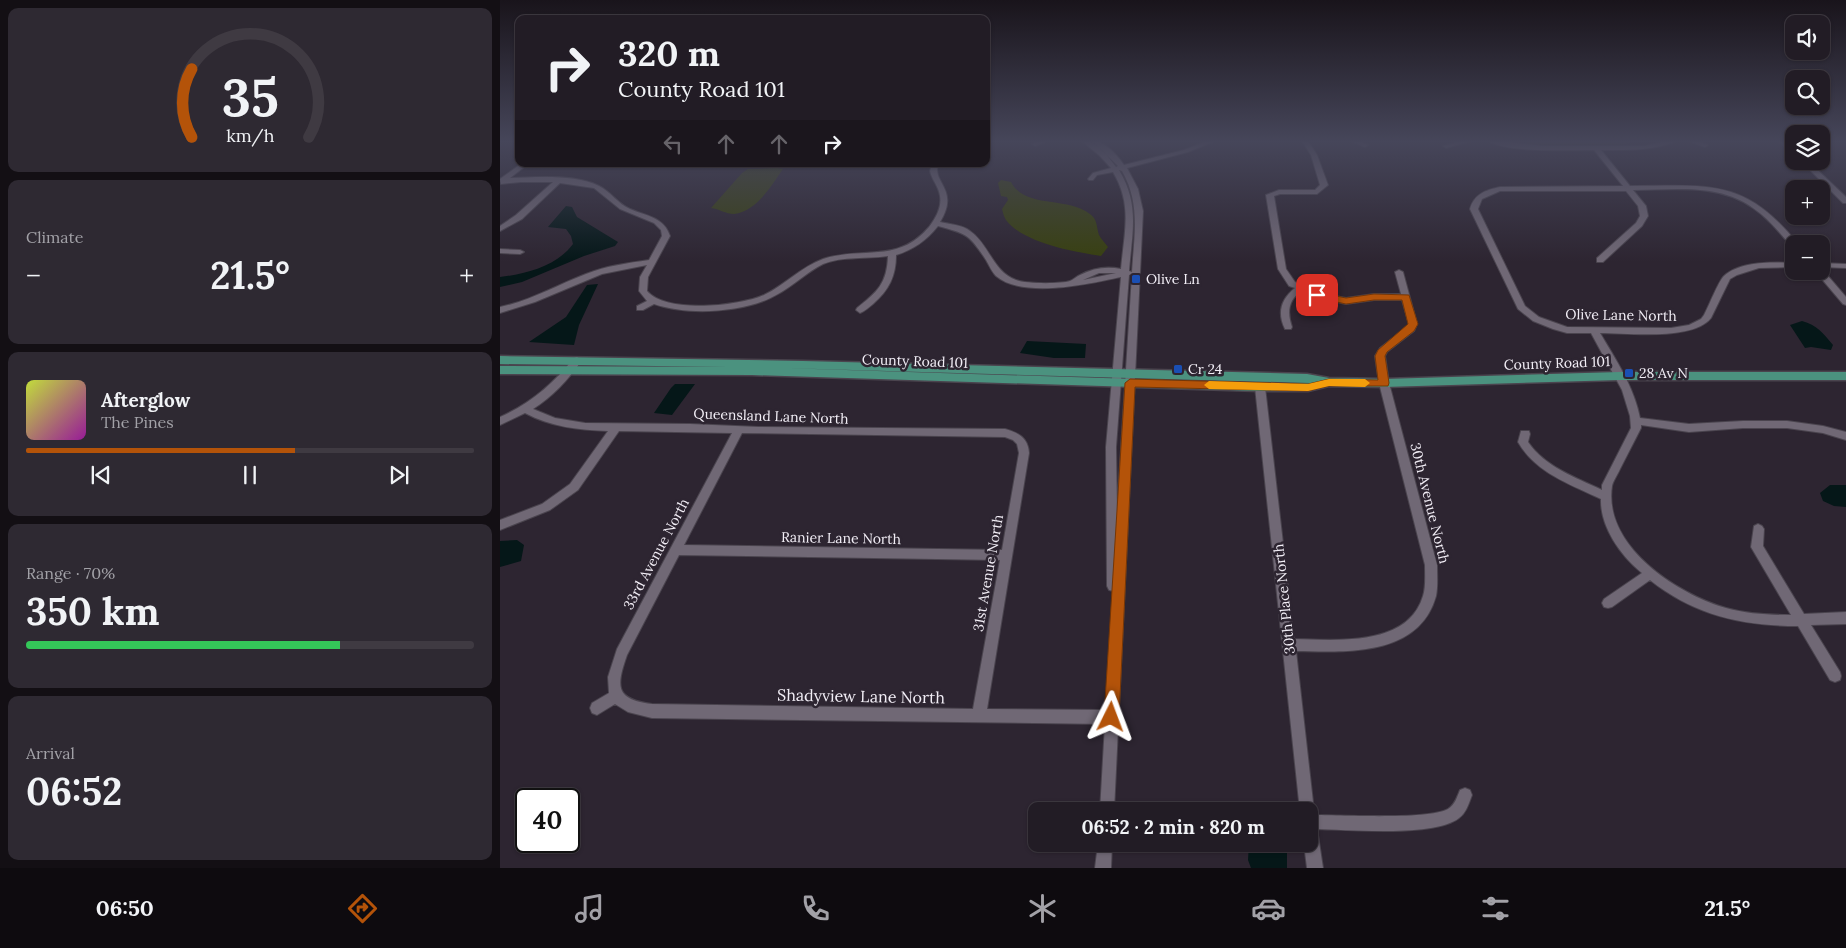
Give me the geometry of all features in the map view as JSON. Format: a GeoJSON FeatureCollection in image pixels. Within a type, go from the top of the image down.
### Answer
{"type":"FeatureCollection","features":[{"type":"Feature","properties":{"kind":"main road","name":"County Road 101"},"geometry":{"type":"LineString","coordinates":[[500,360],[750,362],[1116,377],[1260,387],[1308,388],[1329,382]]}},
{"type":"Feature","properties":{"kind":"main road","name":"County Road 101"},"geometry":{"type":"LineString","coordinates":[[500,370],[752,371],[1116,377]]}},
{"type":"Feature","properties":{"kind":"main road","name":"County Road 101"},"geometry":{"type":"LineString","coordinates":[[1130,378],[1307,378],[1329,382],[1384,383],[1620,376],[1846,376]]}},
{"type":"Feature","properties":{"kind":"street"},"geometry":{"type":"LineString","coordinates":[[500,229],[523,213],[557,182]]}},
{"type":"Feature","properties":{"kind":"street"},"geometry":{"type":"LineString","coordinates":[[563,182],[595,187],[624,209],[653,220],[663,226],[666,236],[650,262],[644,277],[643,291],[653,301],[675,306],[721,307],[744,305],[776,292],[819,264],[840,258],[892,254],[919,242],[941,215],[944,200],[938,182]]}},
{"type":"Feature","properties":{"kind":"street"},"geometry":{"type":"LineString","coordinates":[[1111,717],[1113,626],[1111,447],[1124,273],[1130,230],[1130,209],[1123,182]]}},
{"type":"Feature","properties":{"kind":"street"},"geometry":{"type":"LineString","coordinates":[[1106,802],[1137,274],[1138,201],[1135,187],[1131,182]]}},
{"type":"Feature","properties":{"kind":"street"},"geometry":{"type":"LineString","coordinates":[[1323,182],[1324,186],[1321,190],[1312,192],[1279,192],[1272,194],[1270,197],[1282,269],[1287,279],[1299,289],[1346,301],[1374,297],[1406,297]]}},
{"type":"Feature","properties":{"kind":"street"},"geometry":{"type":"LineString","coordinates":[[1600,260],[1639,224],[1644,216],[1642,206],[1623,182]]}},
{"type":"Feature","properties":{"kind":"street"},"geometry":{"type":"LineString","coordinates":[[1826,182],[1846,201]]}},
{"type":"Feature","properties":{"kind":"street"},"geometry":{"type":"LineString","coordinates":[[1628,188],[1706,188],[1737,195],[1762,209],[1786,235]]}},
{"type":"Feature","properties":{"kind":"street","name":"Olive Lane North"},"geometry":{"type":"LineString","coordinates":[[1628,188],[1500,189],[1483,194],[1478,198],[1475,203],[1475,215],[1517,301],[1527,314],[1545,324],[1567,330],[1671,331],[1690,328],[1704,321],[1727,278],[1733,273],[1762,265],[1785,265]]}},
{"type":"Feature","properties":{"kind":"street"},"geometry":{"type":"LineString","coordinates":[[936,223],[957,227],[972,236],[994,269],[1006,279],[1026,285],[1042,286],[1085,282],[1124,273],[1137,274]]}},
{"type":"Feature","properties":{"kind":"street"},"geometry":{"type":"LineString","coordinates":[[500,250],[520,252]]}},
{"type":"Feature","properties":{"kind":"street"},"geometry":{"type":"LineString","coordinates":[[860,310],[888,283],[892,275],[892,254]]}},
{"type":"Feature","properties":{"kind":"street"},"geometry":{"type":"LineString","coordinates":[[500,310],[529,305],[597,273],[650,262]]}},
{"type":"Feature","properties":{"kind":"street"},"geometry":{"type":"LineString","coordinates":[[1830,265],[1846,266]]}},
{"type":"Feature","properties":{"kind":"street","name":"30th Avenue North"},"geometry":{"type":"LineString","coordinates":[[1289,645],[1364,645],[1390,639],[1405,632],[1416,621],[1431,595],[1431,565],[1384,383],[1380,356],[1383,350],[1411,328],[1413,324],[1399,272]]}},
{"type":"Feature","properties":{"kind":"street"},"geometry":{"type":"LineString","coordinates":[[1827,280],[1846,302]]}},
{"type":"Feature","properties":{"kind":"street"},"geometry":{"type":"LineString","coordinates":[[1288,327],[1284,312],[1285,304],[1289,297],[1299,289]]}},
{"type":"Feature","properties":{"kind":"street"},"geometry":{"type":"LineString","coordinates":[[640,308],[653,301]]}},
{"type":"Feature","properties":{"kind":"street"},"geometry":{"type":"LineString","coordinates":[[1594,330],[1625,384],[1636,421],[1636,428],[1607,485],[1605,496],[1608,516],[1613,530],[1629,552],[1650,574],[1686,598],[1727,614],[1748,618],[1846,618]]}},
{"type":"Feature","properties":{"kind":"street"},"geometry":{"type":"LineString","coordinates":[[500,421],[525,409],[554,389],[577,360]]}},
{"type":"Feature","properties":{"kind":"street","name":"30th Place North"},"geometry":{"type":"LineString","coordinates":[[1260,387],[1306,802]]}},
{"type":"Feature","properties":{"kind":"street","name":"Queensland Lane North"},"geometry":{"type":"LineString","coordinates":[[525,409],[550,422],[566,425],[724,427],[759,431],[1005,433],[1018,438]]}},
{"type":"Feature","properties":{"kind":"street"},"geometry":{"type":"LineString","coordinates":[[1636,421],[1691,428],[1752,424],[1782,425],[1821,430],[1846,436]]}},
{"type":"Feature","properties":{"kind":"street"},"geometry":{"type":"LineString","coordinates":[[500,525],[546,507],[574,487],[617,426]]}},
{"type":"Feature","properties":{"kind":"street","name":"33rd Avenue North"},"geometry":{"type":"LineString","coordinates":[[616,696],[612,683],[614,670],[621,653],[739,429]]}},
{"type":"Feature","properties":{"kind":"street"},"geometry":{"type":"LineString","coordinates":[[1525,434],[1523,442],[1527,449],[1544,466],[1605,496]]}},
{"type":"Feature","properties":{"kind":"street","name":"31st Avenue North"},"geometry":{"type":"LineString","coordinates":[[979,715],[1024,453],[1022,442],[1018,438]]}},
{"type":"Feature","properties":{"kind":"street"},"geometry":{"type":"LineString","coordinates":[[1758,529],[1757,547],[1836,676]]}},
{"type":"Feature","properties":{"kind":"street","name":"Ranier Lane North"},"geometry":{"type":"LineString","coordinates":[[676,550],[1006,555]]}},
{"type":"Feature","properties":{"kind":"street"},"geometry":{"type":"LineString","coordinates":[[1608,603],[1650,574]]}},
{"type":"Feature","properties":{"kind":"street"},"geometry":{"type":"LineString","coordinates":[[597,708],[616,696]]}},
{"type":"Feature","properties":{"kind":"street","name":"Shadyview Lane North"},"geometry":{"type":"LineString","coordinates":[[616,696],[624,705],[634,710],[652,711],[1111,717]]}},
{"type":"Feature","properties":{"kind":"street"},"geometry":{"type":"LineString","coordinates":[[1318,824],[1429,821],[1450,817],[1461,808],[1465,795]]}},
{"type":"Feature","properties":{"kind":"street"},"geometry":{"type":"LineString","coordinates":[[1104,868],[1105,852]]}},
{"type":"Feature","properties":{"kind":"street"},"geometry":{"type":"LineString","coordinates":[[1313,852],[1315,868]]}},
{"type":"Feature","properties":{"kind":"green space"},"geometry":{"type":"Polygon","coordinates":[[[734,182],[774,182],[763,197],[742,212],[734,214],[711,208],[734,182]]]}},
{"type":"Feature","properties":{"kind":"green space"},"geometry":{"type":"Polygon","coordinates":[[[1011,182],[1017,190],[1026,196],[1070,205],[1090,214],[1096,221],[1099,235],[1108,247],[1101,256],[1050,245],[1024,235],[1005,218],[1002,209],[1008,200],[1007,197],[1001,196],[998,183],[1011,182]]]}},
{"type":"Feature","properties":{"kind":"shaded area"},"geometry":{"type":"Polygon","coordinates":[[[566,206],[572,207],[577,217],[618,242],[615,246],[584,256],[522,282],[500,287],[500,277],[540,268],[558,258],[573,244],[571,236],[566,229],[548,227],[566,206]]]}},
{"type":"Feature","properties":{"kind":"shaded area"},"geometry":{"type":"Polygon","coordinates":[[[598,284],[579,325],[574,345],[529,342],[566,317],[587,285],[598,284]]]}},
{"type":"Feature","properties":{"kind":"shaded area"},"geometry":{"type":"Polygon","coordinates":[[[1802,321],[1816,327],[1823,333],[1833,345],[1831,350],[1805,348],[1790,325],[1802,321]]]}},
{"type":"Feature","properties":{"kind":"shaded area"},"geometry":{"type":"Polygon","coordinates":[[[1027,341],[1086,344],[1085,358],[1054,358],[1020,353],[1027,341]]]}},
{"type":"Feature","properties":{"kind":"shaded area"},"geometry":{"type":"Polygon","coordinates":[[[675,384],[695,384],[672,415],[654,413],[671,388],[675,384]]]}},
{"type":"Feature","properties":{"kind":"shaded area"},"geometry":{"type":"Polygon","coordinates":[[[1830,485],[1846,485],[1846,507],[1834,506],[1823,501],[1820,493],[1830,485]]]}},
{"type":"Feature","properties":{"kind":"shaded area"},"geometry":{"type":"Polygon","coordinates":[[[517,540],[524,545],[521,561],[500,567],[500,541],[517,540]]]}},
{"type":"Feature","properties":{"kind":"shaded area"},"geometry":{"type":"Polygon","coordinates":[[[1248,852],[1287,852],[1287,868],[1251,868],[1248,860],[1248,852]]]}},
{"type":"Feature","properties":{"kind":"slow traffic"},"geometry":{"type":"LineString","coordinates":[[1209,385],[1308,388],[1329,382],[1365,383]]}},
{"type":"Feature","properties":{"kind":"place","name":"Olive Ln"},"geometry":{"type":"Point","coordinates":[1136,279]}},
{"type":"Feature","properties":{"kind":"place","name":"Cr 24"},"geometry":{"type":"Point","coordinates":[1178,369]}},
{"type":"Feature","properties":{"kind":"place","name":"28 Av N"},"geometry":{"type":"Point","coordinates":[1629,373]}},
{"type":"Feature","properties":{"kind":"route"},"geometry":{"type":"LineString","coordinates":[[1111,717],[1130,383],[1308,388],[1329,382],[1384,383],[1380,356],[1388,345],[1407,332],[1413,324],[1406,297],[1374,297],[1346,301],[1317,295]]}}]}
